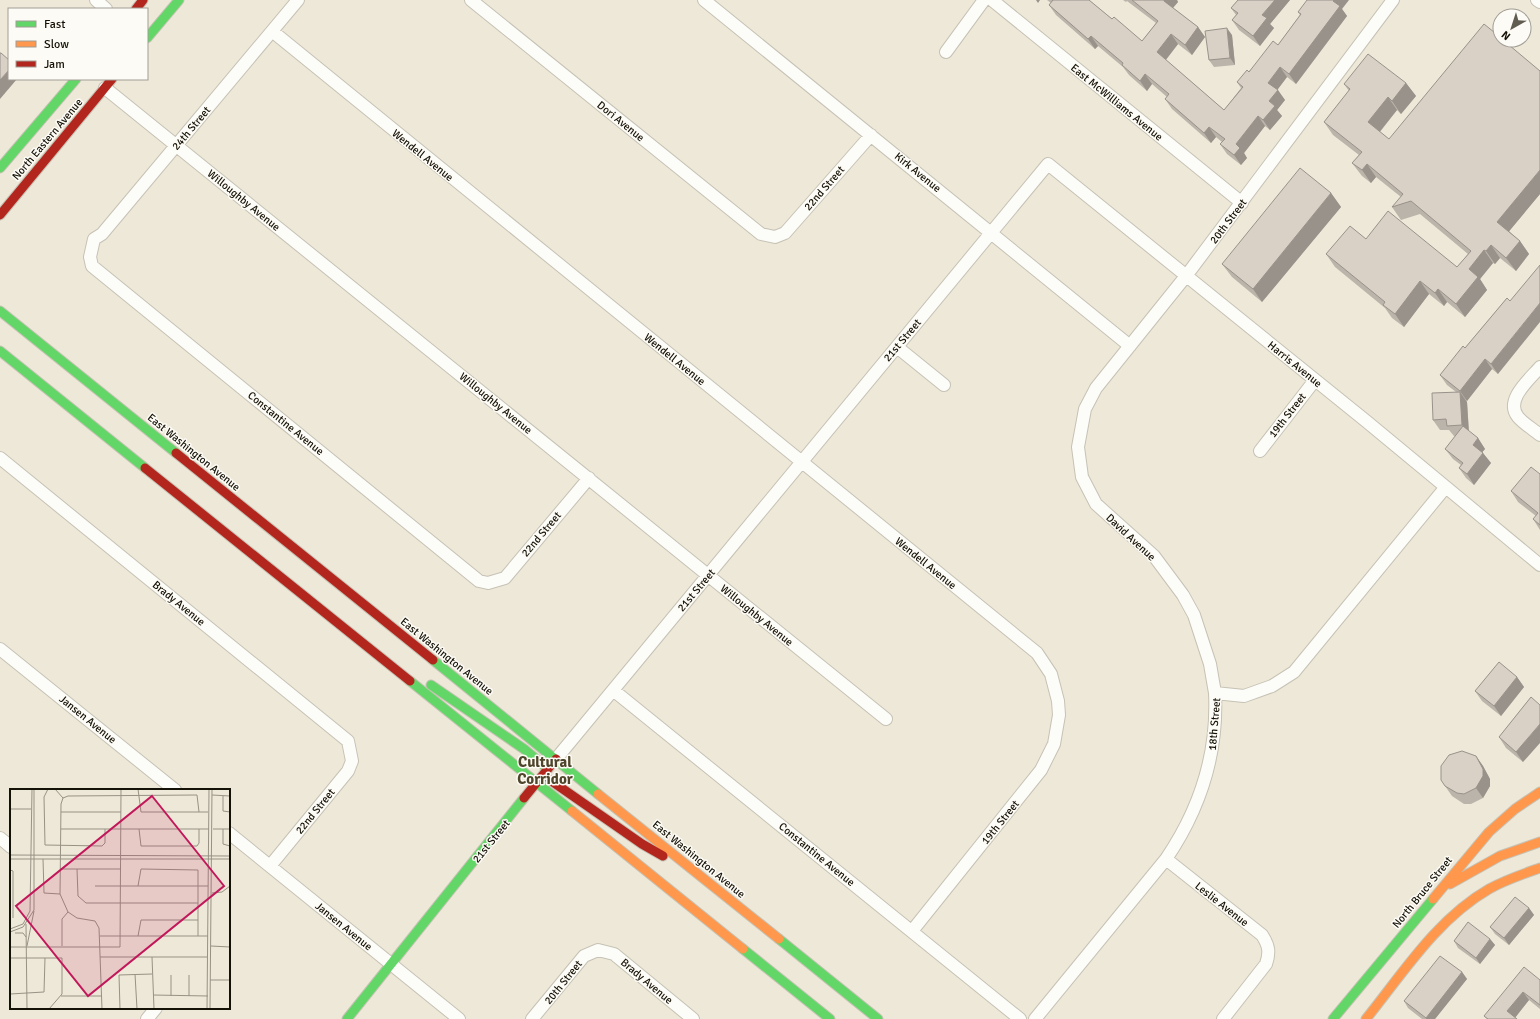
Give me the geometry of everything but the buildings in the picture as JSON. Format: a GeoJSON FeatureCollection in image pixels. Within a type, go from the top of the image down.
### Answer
{"type":"FeatureCollection","features":[{"type":"Feature","properties":{"kind":"main road"},"geometry":{"type":"LineString","coordinates":[[137,8],[143,0]]}},
{"type":"Feature","properties":{"kind":"main road"},"geometry":{"type":"LineString","coordinates":[[148,37],[179,0]]}},
{"type":"Feature","properties":{"kind":"main road","name":"North Eastern Avenue"},"geometry":{"type":"LineString","coordinates":[[0,168],[75,80]]}},
{"type":"Feature","properties":{"kind":"main road","name":"North Eastern Avenue"},"geometry":{"type":"LineString","coordinates":[[0,214],[87,109],[104,84]]}},
{"type":"Feature","properties":{"kind":"main road","name":"East Washington Avenue"},"geometry":{"type":"LineString","coordinates":[[0,311],[878,1019]]}},
{"type":"Feature","properties":{"kind":"main road"},"geometry":{"type":"LineString","coordinates":[[0,351],[536,784],[830,1019]]}},
{"type":"Feature","properties":{"kind":"main road"},"geometry":{"type":"LineString","coordinates":[[384,660],[408,669],[524,749],[566,793],[642,844],[705,879]]}},
{"type":"Feature","properties":{"kind":"main road","name":"21st Street"},"geometry":{"type":"LineString","coordinates":[[347,1019],[556,759]]}},
{"type":"Feature","properties":{"kind":"main road","name":"North Bruce Street"},"geometry":{"type":"LineString","coordinates":[[1333,1019],[1489,832],[1515,809],[1540,792]]}},
{"type":"Feature","properties":{"kind":"main road"},"geometry":{"type":"LineString","coordinates":[[1438,892],[1500,856],[1540,842]]}},
{"type":"Feature","properties":{"kind":"main road"},"geometry":{"type":"LineString","coordinates":[[1366,1019],[1440,928],[1462,907],[1485,891],[1512,877],[1540,868]]}},
{"type":"Feature","properties":{"kind":"main road"},"geometry":{"type":"LineString","coordinates":[[786,983],[840,1019]]}},
{"type":"Feature","properties":{"kind":"street"},"geometry":{"type":"LineString","coordinates":[[96,0],[105,8]]}},
{"type":"Feature","properties":{"kind":"street","name":"24th Street"},"geometry":{"type":"LineString","coordinates":[[90,257],[94,239],[102,234],[298,0]]}},
{"type":"Feature","properties":{"kind":"street","name":"Dori Avenue"},"geometry":{"type":"LineString","coordinates":[[471,0],[761,234],[775,237]]}},
{"type":"Feature","properties":{"kind":"street","name":"Kirk Avenue"},"geometry":{"type":"LineString","coordinates":[[704,0],[1130,346]]}},
{"type":"Feature","properties":{"kind":"street"},"geometry":{"type":"LineString","coordinates":[[946,52],[984,0]]}},
{"type":"Feature","properties":{"kind":"street","name":"East McWilliams Avenue"},"geometry":{"type":"LineString","coordinates":[[992,0],[1242,203]]}},
{"type":"Feature","properties":{"kind":"street","name":"20th Street"},"geometry":{"type":"LineString","coordinates":[[1078,447],[1085,409],[1096,388],[1186,276],[1242,203],[1393,0]]}},
{"type":"Feature","properties":{"kind":"street","name":"Wendell Avenue"},"geometry":{"type":"LineString","coordinates":[[272,31],[1037,653],[1051,674],[1058,701]]}},
{"type":"Feature","properties":{"kind":"street","name":"Willoughby Avenue"},"geometry":{"type":"LineString","coordinates":[[104,84],[176,145],[886,719]]}},
{"type":"Feature","properties":{"kind":"street","name":"22nd Street"},"geometry":{"type":"LineString","coordinates":[[775,237],[785,233],[871,135]]}},
{"type":"Feature","properties":{"kind":"street","name":"21st Street"},"geometry":{"type":"LineString","coordinates":[[556,759],[1048,164]]}},
{"type":"Feature","properties":{"kind":"street","name":"Harris Avenue"},"geometry":{"type":"LineString","coordinates":[[1048,164],[1315,380],[1540,565]]}},
{"type":"Feature","properties":{"kind":"street","name":"Constantine Avenue"},"geometry":{"type":"LineString","coordinates":[[90,257],[92,266],[479,581],[488,583]]}},
{"type":"Feature","properties":{"kind":"street"},"geometry":{"type":"LineString","coordinates":[[897,347],[944,385]]}},
{"type":"Feature","properties":{"kind":"street"},"geometry":{"type":"LineString","coordinates":[[1540,367],[1514,398],[1513,408],[1518,416],[1540,435]]}},
{"type":"Feature","properties":{"kind":"street","name":"19th Street"},"geometry":{"type":"LineString","coordinates":[[1260,451],[1315,380]]}},
{"type":"Feature","properties":{"kind":"street","name":"David Avenue"},"geometry":{"type":"LineString","coordinates":[[1078,447],[1082,477],[1096,504],[1154,556],[1184,595],[1194,615],[1210,664],[1215,692]]}},
{"type":"Feature","properties":{"kind":"street","name":"Brady Avenue"},"geometry":{"type":"LineString","coordinates":[[0,458],[348,741],[351,753]]}},
{"type":"Feature","properties":{"kind":"street","name":"22nd Street"},"geometry":{"type":"LineString","coordinates":[[488,583],[505,578],[589,478]]}},
{"type":"Feature","properties":{"kind":"street","name":"18th Street"},"geometry":{"type":"LineString","coordinates":[[1035,1019],[1166,859],[1181,837],[1200,795],[1212,752],[1216,711],[1215,692],[1244,696],[1272,686],[1294,672],[1445,488]]}},
{"type":"Feature","properties":{"kind":"street","name":"Jansen Avenue"},"geometry":{"type":"LineString","coordinates":[[0,649],[174,789]]}},
{"type":"Feature","properties":{"kind":"street","name":"Constantine Avenue"},"geometry":{"type":"LineString","coordinates":[[613,690],[1020,1019]]}},
{"type":"Feature","properties":{"kind":"street","name":"19th Street"},"geometry":{"type":"LineString","coordinates":[[912,931],[1041,770],[1054,744],[1059,714],[1058,701]]}},
{"type":"Feature","properties":{"kind":"street","name":"22nd Street"},"geometry":{"type":"LineString","coordinates":[[270,866],[348,771],[352,761],[351,753]]}},
{"type":"Feature","properties":{"kind":"street","name":"Jansen Avenue"},"geometry":{"type":"LineString","coordinates":[[230,835],[459,1019]]}},
{"type":"Feature","properties":{"kind":"street"},"geometry":{"type":"LineString","coordinates":[[0,838],[10,846]]}},
{"type":"Feature","properties":{"kind":"street","name":"Leslie Avenue"},"geometry":{"type":"LineString","coordinates":[[1166,859],[1262,935],[1269,946],[1269,954],[1266,964],[1223,1019]]}},
{"type":"Feature","properties":{"kind":"street","name":"20th Street"},"geometry":{"type":"LineString","coordinates":[[532,1019],[584,956],[598,950]]}},
{"type":"Feature","properties":{"kind":"street","name":"Brady Avenue"},"geometry":{"type":"LineString","coordinates":[[598,950],[614,954],[693,1019]]}},
{"type":"Feature","properties":{"kind":"street"},"geometry":{"type":"LineString","coordinates":[[147,1019],[155,1009]]}},
{"type":"Feature","properties":{"kind":"traffic: fast"},"geometry":{"type":"LineString","coordinates":[[148,37],[179,0]]}},
{"type":"Feature","properties":{"kind":"traffic: fast"},"geometry":{"type":"LineString","coordinates":[[0,168],[75,80]]}},
{"type":"Feature","properties":{"kind":"traffic: fast"},"geometry":{"type":"LineString","coordinates":[[0,311],[176,453]]}},
{"type":"Feature","properties":{"kind":"traffic: fast"},"geometry":{"type":"LineString","coordinates":[[0,351],[145,468]]}},
{"type":"Feature","properties":{"kind":"traffic: fast"},"geometry":{"type":"LineString","coordinates":[[433,660],[598,794]]}},
{"type":"Feature","properties":{"kind":"traffic: fast"},"geometry":{"type":"LineString","coordinates":[[410,681],[572,811]]}},
{"type":"Feature","properties":{"kind":"traffic: fast"},"geometry":{"type":"LineString","coordinates":[[431,685],[524,749],[548,769]]}},
{"type":"Feature","properties":{"kind":"traffic: fast"},"geometry":{"type":"LineString","coordinates":[[347,1019],[524,798]]}},
{"type":"Feature","properties":{"kind":"traffic: fast"},"geometry":{"type":"LineString","coordinates":[[1333,1019],[1433,899]]}},
{"type":"Feature","properties":{"kind":"traffic: fast"},"geometry":{"type":"LineString","coordinates":[[779,939],[878,1019]]}},
{"type":"Feature","properties":{"kind":"traffic: fast"},"geometry":{"type":"LineString","coordinates":[[743,949],[830,1019]]}},
{"type":"Feature","properties":{"kind":"traffic: slow"},"geometry":{"type":"LineString","coordinates":[[1433,899],[1489,832],[1515,809],[1540,792]]}},
{"type":"Feature","properties":{"kind":"traffic: slow"},"geometry":{"type":"LineString","coordinates":[[598,794],[779,939]]}},
{"type":"Feature","properties":{"kind":"traffic: slow"},"geometry":{"type":"LineString","coordinates":[[572,811],[743,949]]}},
{"type":"Feature","properties":{"kind":"traffic: slow"},"geometry":{"type":"LineString","coordinates":[[1450,884],[1500,856],[1540,842]]}},
{"type":"Feature","properties":{"kind":"traffic: slow"},"geometry":{"type":"LineString","coordinates":[[1366,1019],[1422,948],[1437,931],[1470,901],[1489,889],[1508,880],[1540,868]]}},
{"type":"Feature","properties":{"kind":"traffic: jam"},"geometry":{"type":"LineString","coordinates":[[137,8],[143,0]]}},
{"type":"Feature","properties":{"kind":"traffic: jam"},"geometry":{"type":"LineString","coordinates":[[0,215],[111,80]]}},
{"type":"Feature","properties":{"kind":"traffic: jam"},"geometry":{"type":"LineString","coordinates":[[176,453],[433,660]]}},
{"type":"Feature","properties":{"kind":"traffic: jam"},"geometry":{"type":"LineString","coordinates":[[145,468],[410,681]]}},
{"type":"Feature","properties":{"kind":"traffic: jam"},"geometry":{"type":"LineString","coordinates":[[524,798],[556,759]]}},
{"type":"Feature","properties":{"kind":"traffic: jam"},"geometry":{"type":"LineString","coordinates":[[550,780],[642,844],[663,856]]}},
{"type":"Feature","properties":{"kind":"district","name":"Cultural Corridor"},"geometry":{"type":"Point","coordinates":[545,770]}}]}
